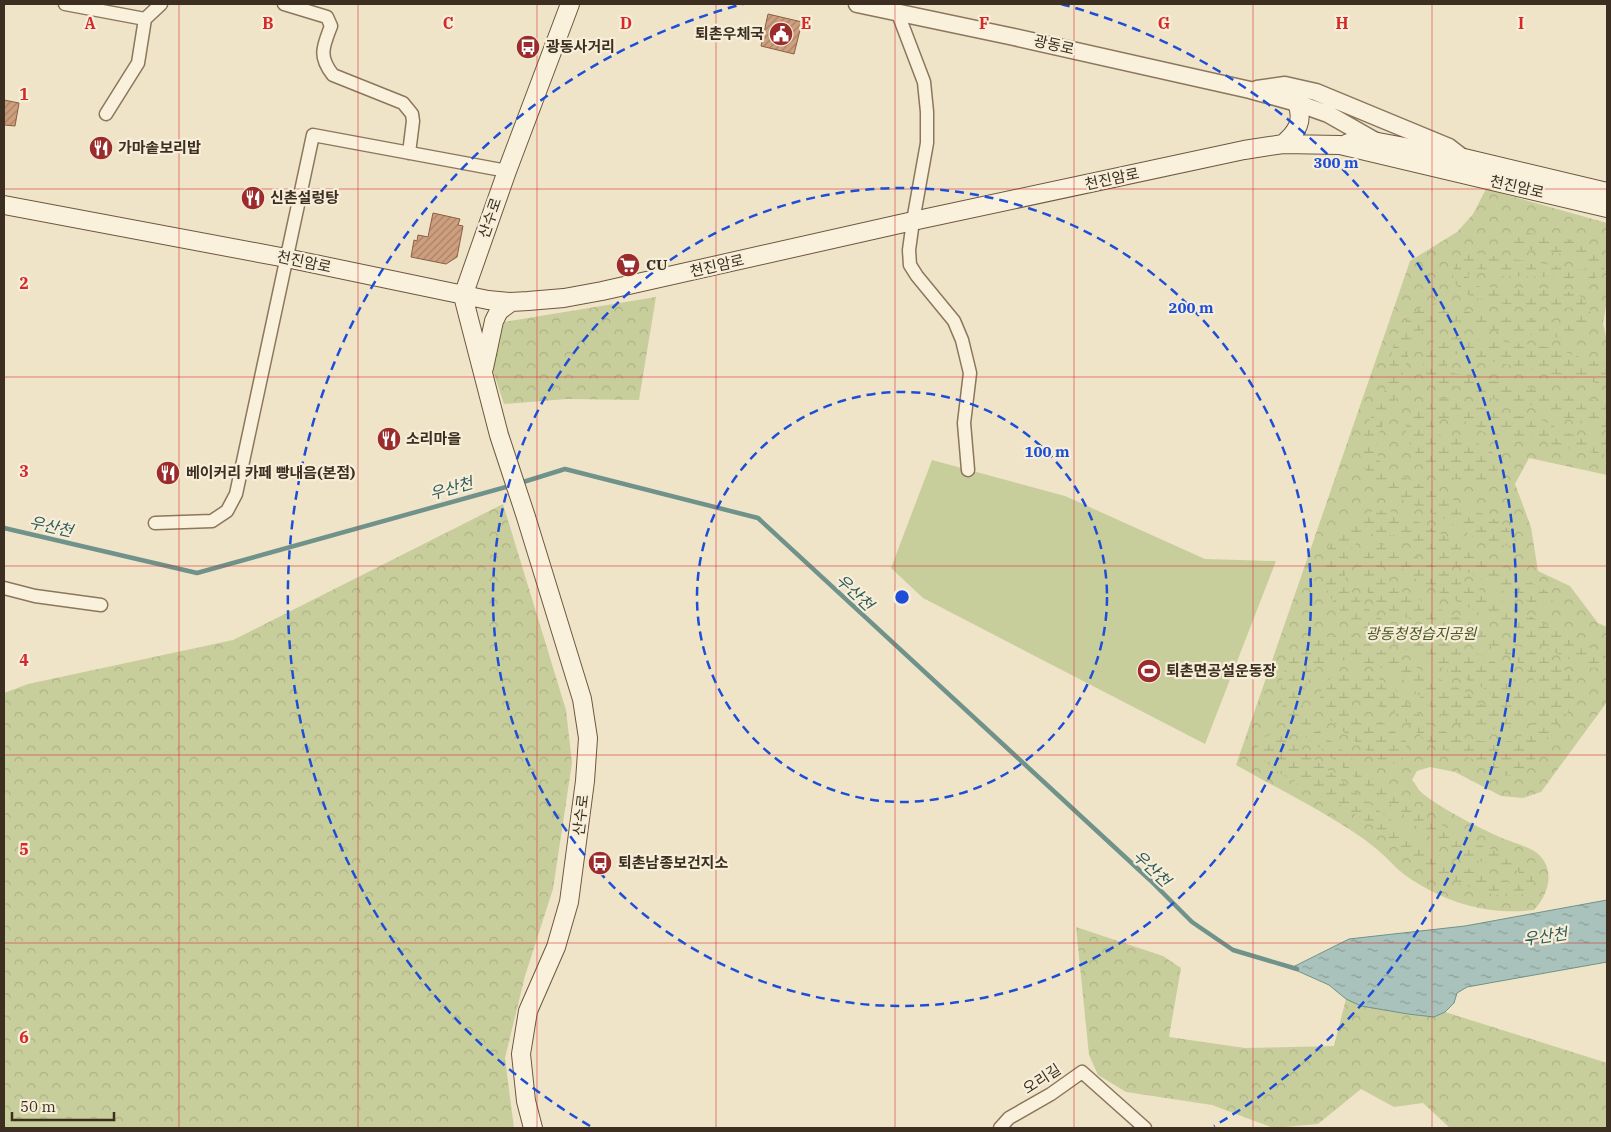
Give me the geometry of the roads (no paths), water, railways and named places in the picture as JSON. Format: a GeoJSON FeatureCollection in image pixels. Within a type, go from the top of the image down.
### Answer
{"type":"FeatureCollection","features":[{"type":"Feature","properties":{"kind":"main road","name":"산수로"},"geometry":{"type":"LineString","coordinates":[[464,296],[507,171],[571,5]]}},
{"type":"Feature","properties":{"kind":"main road"},"geometry":{"type":"LineString","coordinates":[[1283,144],[1299,126],[1301,113],[1298,103]]}},
{"type":"Feature","properties":{"kind":"main road","name":"천진암로"},"geometry":{"type":"LineString","coordinates":[[1340,145],[1362,140],[1378,142],[1464,158],[1607,192]]}},
{"type":"Feature","properties":{"kind":"main road","name":"천진암로"},"geometry":{"type":"LineString","coordinates":[[4,205],[286,258],[464,296],[511,302],[564,298],[602,292],[913,221],[1244,150],[1283,144],[1340,145],[1607,208]]}},
{"type":"Feature","properties":{"kind":"main road"},"geometry":{"type":"LineString","coordinates":[[464,296],[483,376]]}},
{"type":"Feature","properties":{"kind":"main road"},"geometry":{"type":"LineString","coordinates":[[483,376],[494,321],[499,311],[511,302]]}},
{"type":"Feature","properties":{"kind":"main road","name":"산수로"},"geometry":{"type":"LineString","coordinates":[[483,376],[499,435],[582,699],[588,738],[585,781],[570,902],[556,947],[528,1011],[521,1054],[526,1101],[533,1128]]}},
{"type":"Feature","properties":{"kind":"street"},"geometry":{"type":"LineString","coordinates":[[65,4],[145,19]]}},
{"type":"Feature","properties":{"kind":"street"},"geometry":{"type":"LineString","coordinates":[[106,114],[138,63],[145,19],[161,4]]}},
{"type":"Feature","properties":{"kind":"street"},"geometry":{"type":"LineString","coordinates":[[284,4],[327,17],[331,26],[322,52],[325,66],[332,75],[403,103],[412,114],[413,121],[409,153]]}},
{"type":"Feature","properties":{"kind":"street","name":"광동로"},"geometry":{"type":"LineString","coordinates":[[857,4],[897,11],[1250,90],[1298,103],[1328,114],[1378,142],[1401,160]]}},
{"type":"Feature","properties":{"kind":"street"},"geometry":{"type":"LineString","coordinates":[[897,11],[924,82],[928,112],[927,143],[909,250],[910,265],[954,321],[962,340],[970,373],[964,423],[968,470]]}},
{"type":"Feature","properties":{"kind":"street"},"geometry":{"type":"LineString","coordinates":[[1250,90],[1285,86],[1316,92],[1449,147],[1464,158]]}},
{"type":"Feature","properties":{"kind":"street"},"geometry":{"type":"LineString","coordinates":[[155,523],[212,521],[227,511],[236,494],[313,135],[507,171]]}},
{"type":"Feature","properties":{"kind":"street"},"geometry":{"type":"LineString","coordinates":[[4,588],[35,596],[101,605]]}},
{"type":"Feature","properties":{"kind":"street","name":"오리길"},"geometry":{"type":"LineString","coordinates":[[1000,1128],[1009,1118],[1051,1094],[1082,1072],[1145,1128]]}},
{"type":"Feature","properties":{"kind":"water"},"geometry":{"type":"Polygon","coordinates":[[[1607,900],[1607,962],[1467,987],[1457,993],[1454,1003],[1445,1012],[1434,1017],[1361,1006],[1346,999],[1329,985],[1291,968],[1349,939],[1465,926],[1607,900]]]}},
{"type":"Feature","properties":{"kind":"waterway","name":"우산천"},"geometry":{"type":"LineString","coordinates":[[520,483],[565,469],[758,518],[1150,880],[1192,922],[1233,950],[1297,969]]}},
{"type":"Feature","properties":{"kind":"waterway","name":"우산천"},"geometry":{"type":"LineString","coordinates":[[4,528],[197,573],[513,485]]}},
{"type":"Feature","properties":{"kind":"place","name":"퇴촌우체국"},"geometry":{"type":"Point","coordinates":[781,34]}},
{"type":"Feature","properties":{"kind":"place","name":"광동사거리"},"geometry":{"type":"Point","coordinates":[528,47]}},
{"type":"Feature","properties":{"kind":"place","name":"가마솥보리밥"},"geometry":{"type":"Point","coordinates":[101,148]}},
{"type":"Feature","properties":{"kind":"place","name":"신촌설렁탕"},"geometry":{"type":"Point","coordinates":[253,198]}},
{"type":"Feature","properties":{"kind":"place","name":"CU"},"geometry":{"type":"Point","coordinates":[628,265]}},
{"type":"Feature","properties":{"kind":"place","name":"소리마을"},"geometry":{"type":"Point","coordinates":[389,439]}},
{"type":"Feature","properties":{"kind":"place","name":"베이커리 카페 빵내음(본점)"},"geometry":{"type":"Point","coordinates":[168,473]}},
{"type":"Feature","properties":{"kind":"place","name":"퇴촌면공설운동장"},"geometry":{"type":"Point","coordinates":[1149,671]}},
{"type":"Feature","properties":{"kind":"place","name":"퇴촌남종보건지소"},"geometry":{"type":"Point","coordinates":[600,863]}},
{"type":"Feature","properties":{"kind":"park label","name":"광동청정습지공원"},"geometry":{"type":"Point","coordinates":[1421,634]}}]}
